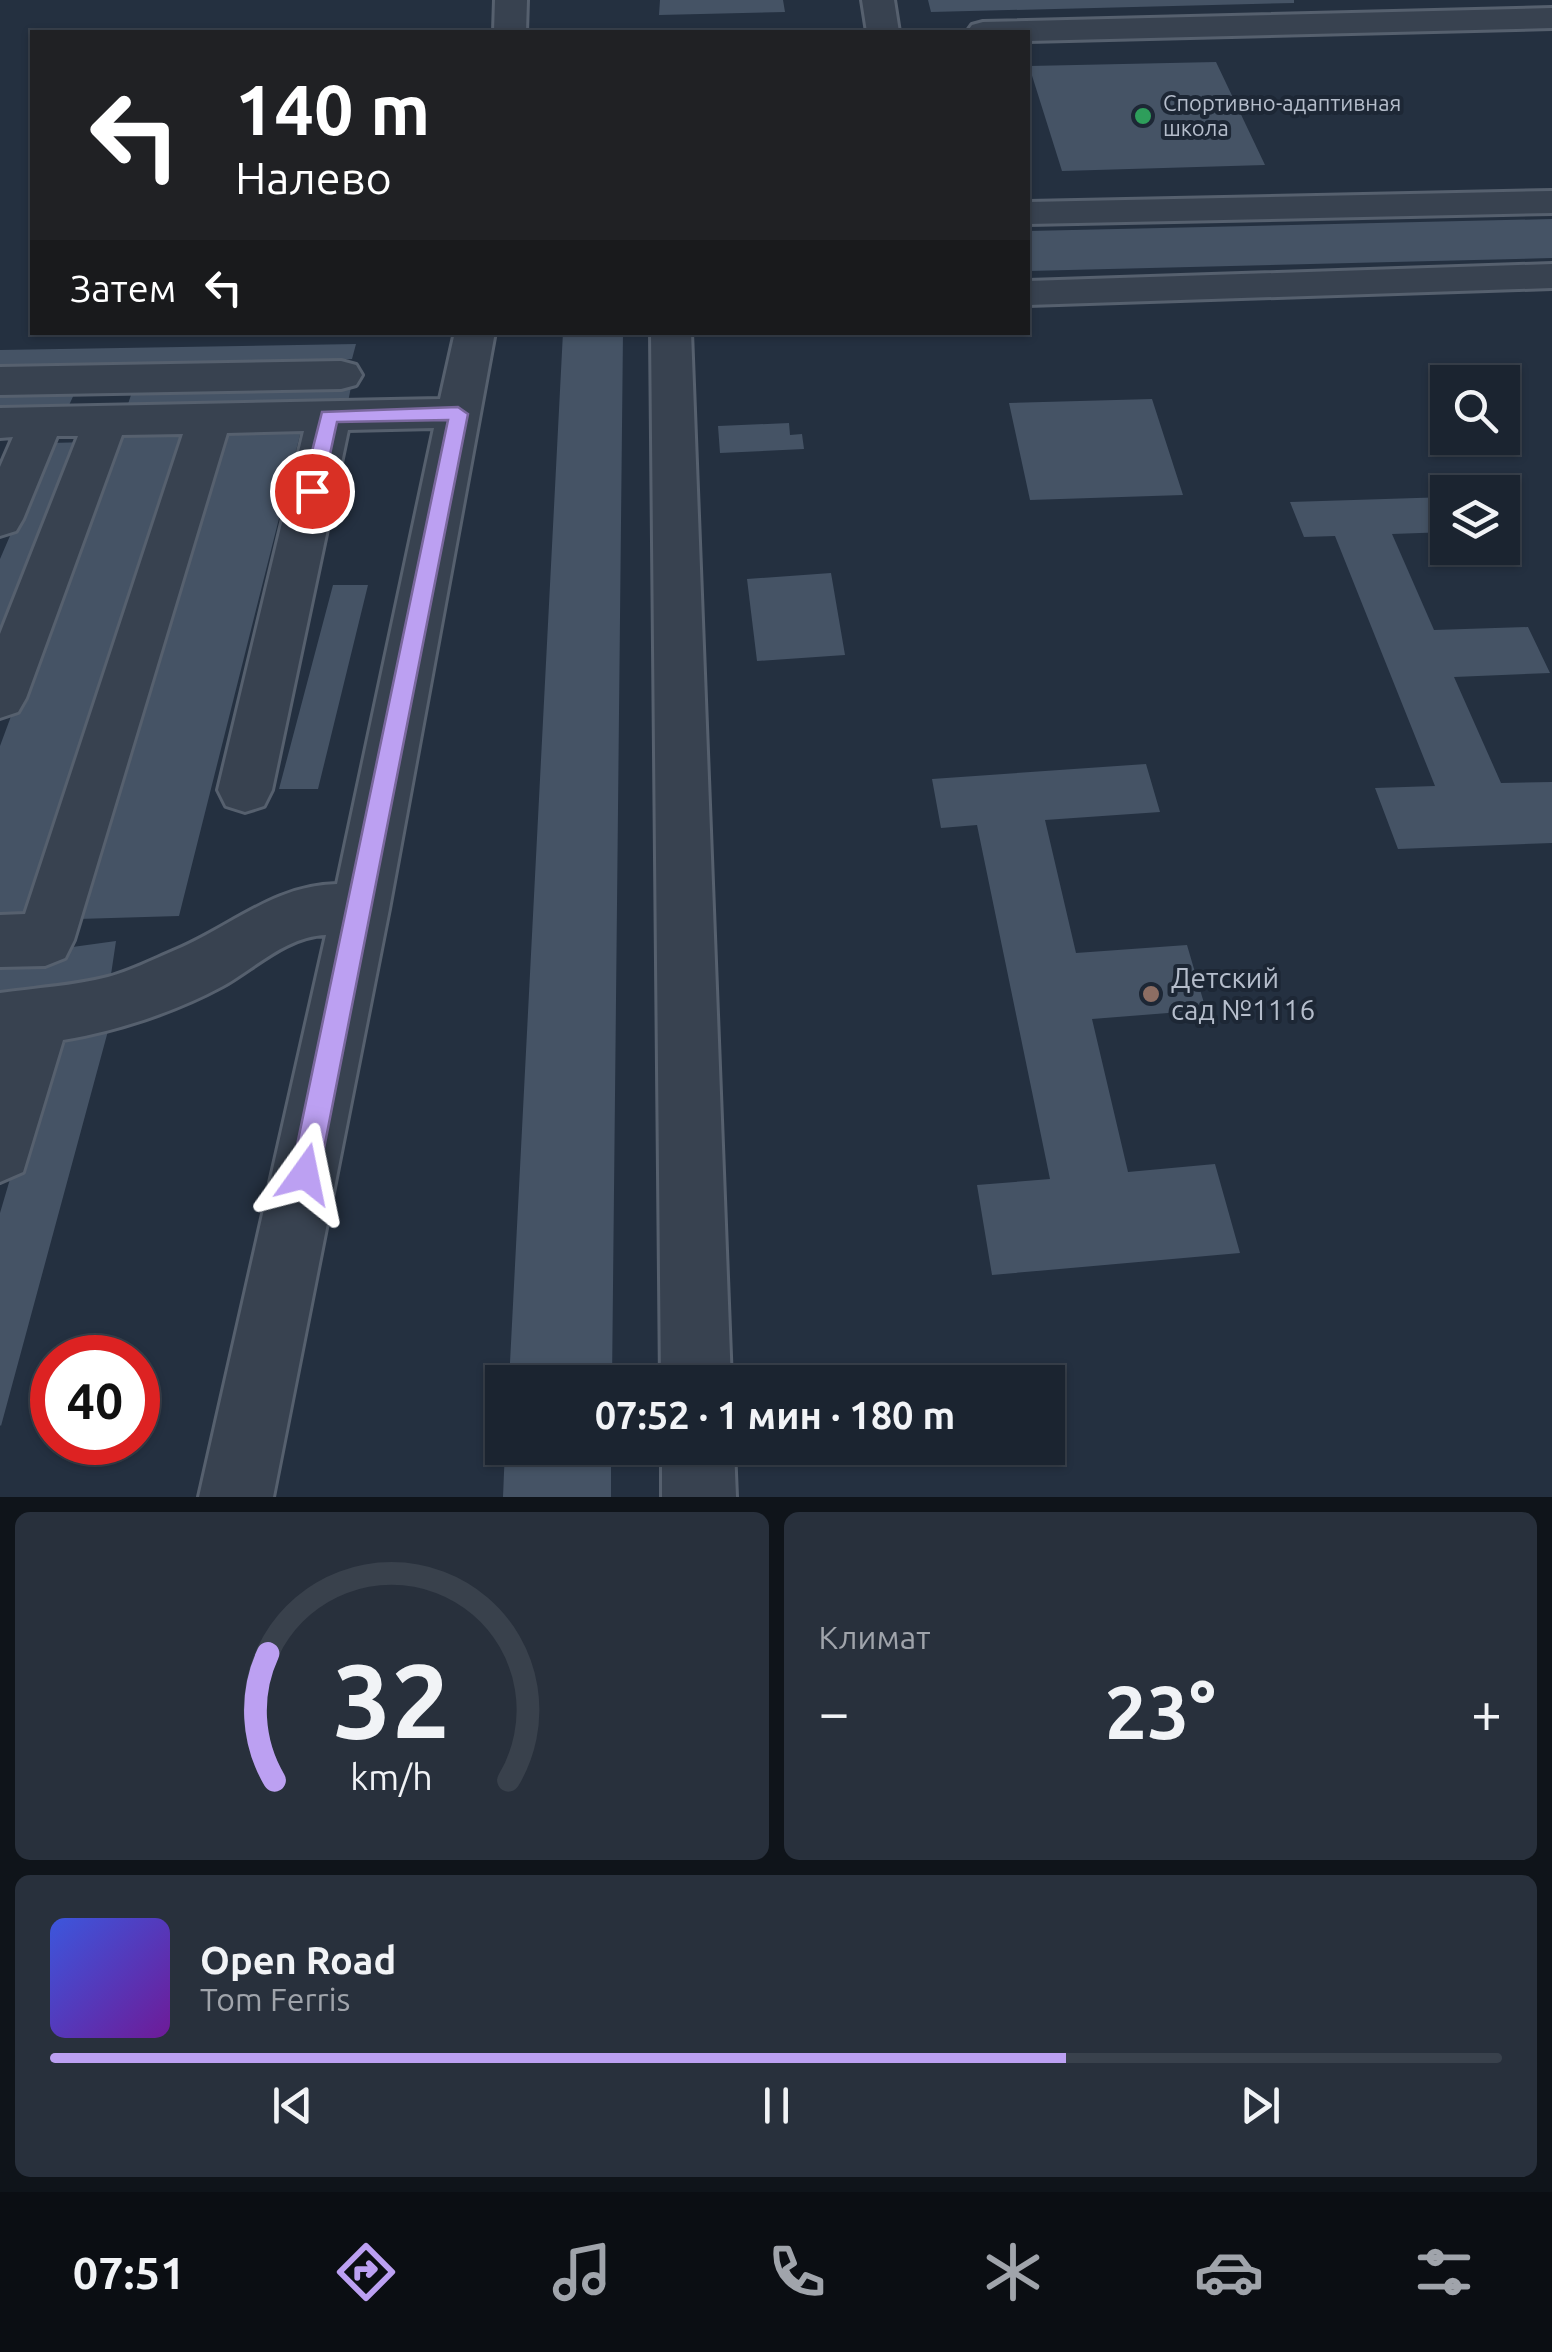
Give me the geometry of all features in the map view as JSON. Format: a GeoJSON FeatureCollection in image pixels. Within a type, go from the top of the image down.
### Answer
{"type":"FeatureCollection","features":[{"type":"Feature","properties":{"kind":"street"},"geometry":{"type":"LineString","coordinates":[[510,30],[511,0]]}},
{"type":"Feature","properties":{"kind":"street"},"geometry":{"type":"LineString","coordinates":[[878,0],[883,30]]}},
{"type":"Feature","properties":{"kind":"street"},"geometry":{"type":"LineString","coordinates":[[1030,31],[1552,18]]}},
{"type":"Feature","properties":{"kind":"street"},"geometry":{"type":"LineString","coordinates":[[1030,213],[1552,202]]}},
{"type":"Feature","properties":{"kind":"street"},"geometry":{"type":"LineString","coordinates":[[1030,292],[1552,276]]}},
{"type":"Feature","properties":{"kind":"street"},"geometry":{"type":"LineString","coordinates":[[236,1497],[360,910],[473,335]]}},
{"type":"Feature","properties":{"kind":"street"},"geometry":{"type":"LineString","coordinates":[[671,335],[696,1365]]}},
{"type":"Feature","properties":{"kind":"street"},"geometry":{"type":"LineString","coordinates":[[0,380],[335,396],[458,414]]}},
{"type":"Feature","properties":{"kind":"street"},"geometry":{"type":"LineString","coordinates":[[0,519],[21,423],[209,419],[335,396]]}},
{"type":"Feature","properties":{"kind":"street"},"geometry":{"type":"LineString","coordinates":[[245,790],[335,396]]}},
{"type":"Feature","properties":{"kind":"street"},"geometry":{"type":"LineString","coordinates":[[0,941],[45,940],[209,419]]}},
{"type":"Feature","properties":{"kind":"street"},"geometry":{"type":"LineString","coordinates":[[0,698],[106,421]]}},
{"type":"Feature","properties":{"kind":"street"},"geometry":{"type":"LineString","coordinates":[[0,1150],[20,1018],[108,1005],[200,968],[266,928],[308,910],[360,910]]}},
{"type":"Feature","properties":{"kind":"street"},"geometry":{"type":"LineString","coordinates":[[698,1465],[699,1497]]}},
{"type":"Feature","properties":{"kind":"building"},"geometry":{"type":"Polygon","coordinates":[[[660,0],[783,0],[785,12],[659,15],[660,0]]]}},
{"type":"Feature","properties":{"kind":"building"},"geometry":{"type":"Polygon","coordinates":[[[928,0],[1294,0],[1294,3],[931,12],[928,0]]]}},
{"type":"Feature","properties":{"kind":"building","name":"Спортивно-адаптивная школа"},"geometry":{"type":"Polygon","coordinates":[[[1216,62],[1265,165],[1062,171],[1030,66],[1216,62]]]}},
{"type":"Feature","properties":{"kind":"building"},"geometry":{"type":"Polygon","coordinates":[[[1552,219],[1552,258],[1030,271],[1030,231],[1552,219]]]}},
{"type":"Feature","properties":{"kind":"building"},"geometry":{"type":"Polygon","coordinates":[[[563,335],[623,335],[612,1365],[510,1365],[563,335]]]}},
{"type":"Feature","properties":{"kind":"building"},"geometry":{"type":"Polygon","coordinates":[[[356,344],[352,359],[336,360],[334,366],[0,372],[0,350],[356,344]]]}},
{"type":"Feature","properties":{"kind":"building"},"geometry":{"type":"Polygon","coordinates":[[[352,382],[347,407],[125,413],[133,389],[352,382]]]}},
{"type":"Feature","properties":{"kind":"building"},"geometry":{"type":"Polygon","coordinates":[[[0,390],[76,390],[65,414],[0,414],[0,390]]]}},
{"type":"Feature","properties":{"kind":"building"},"geometry":{"type":"Polygon","coordinates":[[[1152,399],[1183,495],[1030,500],[1009,403],[1152,399]]]}},
{"type":"Feature","properties":{"kind":"building"},"geometry":{"type":"Polygon","coordinates":[[[303,423],[179,916],[78,919],[226,425],[303,423]]]}},
{"type":"Feature","properties":{"kind":"building"},"geometry":{"type":"Polygon","coordinates":[[[789,423],[790,435],[802,434],[804,449],[720,453],[718,426],[789,423]]]}},
{"type":"Feature","properties":{"kind":"building"},"geometry":{"type":"Polygon","coordinates":[[[185,426],[22,923],[0,924],[0,746],[118,427],[185,426]]]}},
{"type":"Feature","properties":{"kind":"building"},"geometry":{"type":"Polygon","coordinates":[[[89,442],[0,663],[0,559],[50,443],[89,442]]]}},
{"type":"Feature","properties":{"kind":"building"},"geometry":{"type":"Polygon","coordinates":[[[1430,498],[1430,533],[1392,534],[1434,630],[1528,627],[1550,673],[1454,677],[1501,783],[1552,782],[1552,843],[1398,849],[1375,788],[1435,786],[1335,536],[1304,537],[1290,502],[1430,498]]]}},
{"type":"Feature","properties":{"kind":"building"},"geometry":{"type":"Polygon","coordinates":[[[831,573],[845,655],[757,661],[747,579],[831,573]]]}},
{"type":"Feature","properties":{"kind":"building"},"geometry":{"type":"Polygon","coordinates":[[[333,585],[368,585],[318,789],[279,789],[333,585]]]}},
{"type":"Feature","properties":{"kind":"building"},"geometry":{"type":"Polygon","coordinates":[[[1146,764],[1160,812],[1045,820],[1076,953],[1187,945],[1206,1010],[1092,1019],[1128,1172],[1215,1164],[1240,1253],[992,1275],[977,1185],[1050,1179],[977,825],[941,828],[932,779],[1146,764]]]}},
{"type":"Feature","properties":{"kind":"building"},"geometry":{"type":"Polygon","coordinates":[[[116,941],[109,988],[0,1004],[0,957],[116,941]]]}},
{"type":"Feature","properties":{"kind":"building"},"geometry":{"type":"Polygon","coordinates":[[[108,1031],[1,1426],[0,1213],[53,1033],[108,1031]]]}},
{"type":"Feature","properties":{"kind":"building"},"geometry":{"type":"Polygon","coordinates":[[[504,1465],[611,1465],[611,1497],[503,1497],[504,1465]]]}},
{"type":"Feature","properties":{"kind":"place","name":"Спортивно-адаптивная школа"},"geometry":{"type":"Point","coordinates":[1143,116]}},
{"type":"Feature","properties":{"kind":"place","name":"Детский сад №1116"},"geometry":{"type":"Point","coordinates":[1151,994]}},
{"type":"Feature","properties":{"kind":"route"},"geometry":{"type":"LineString","coordinates":[[305,1174],[458,414],[329,416],[312,491]]}}]}
